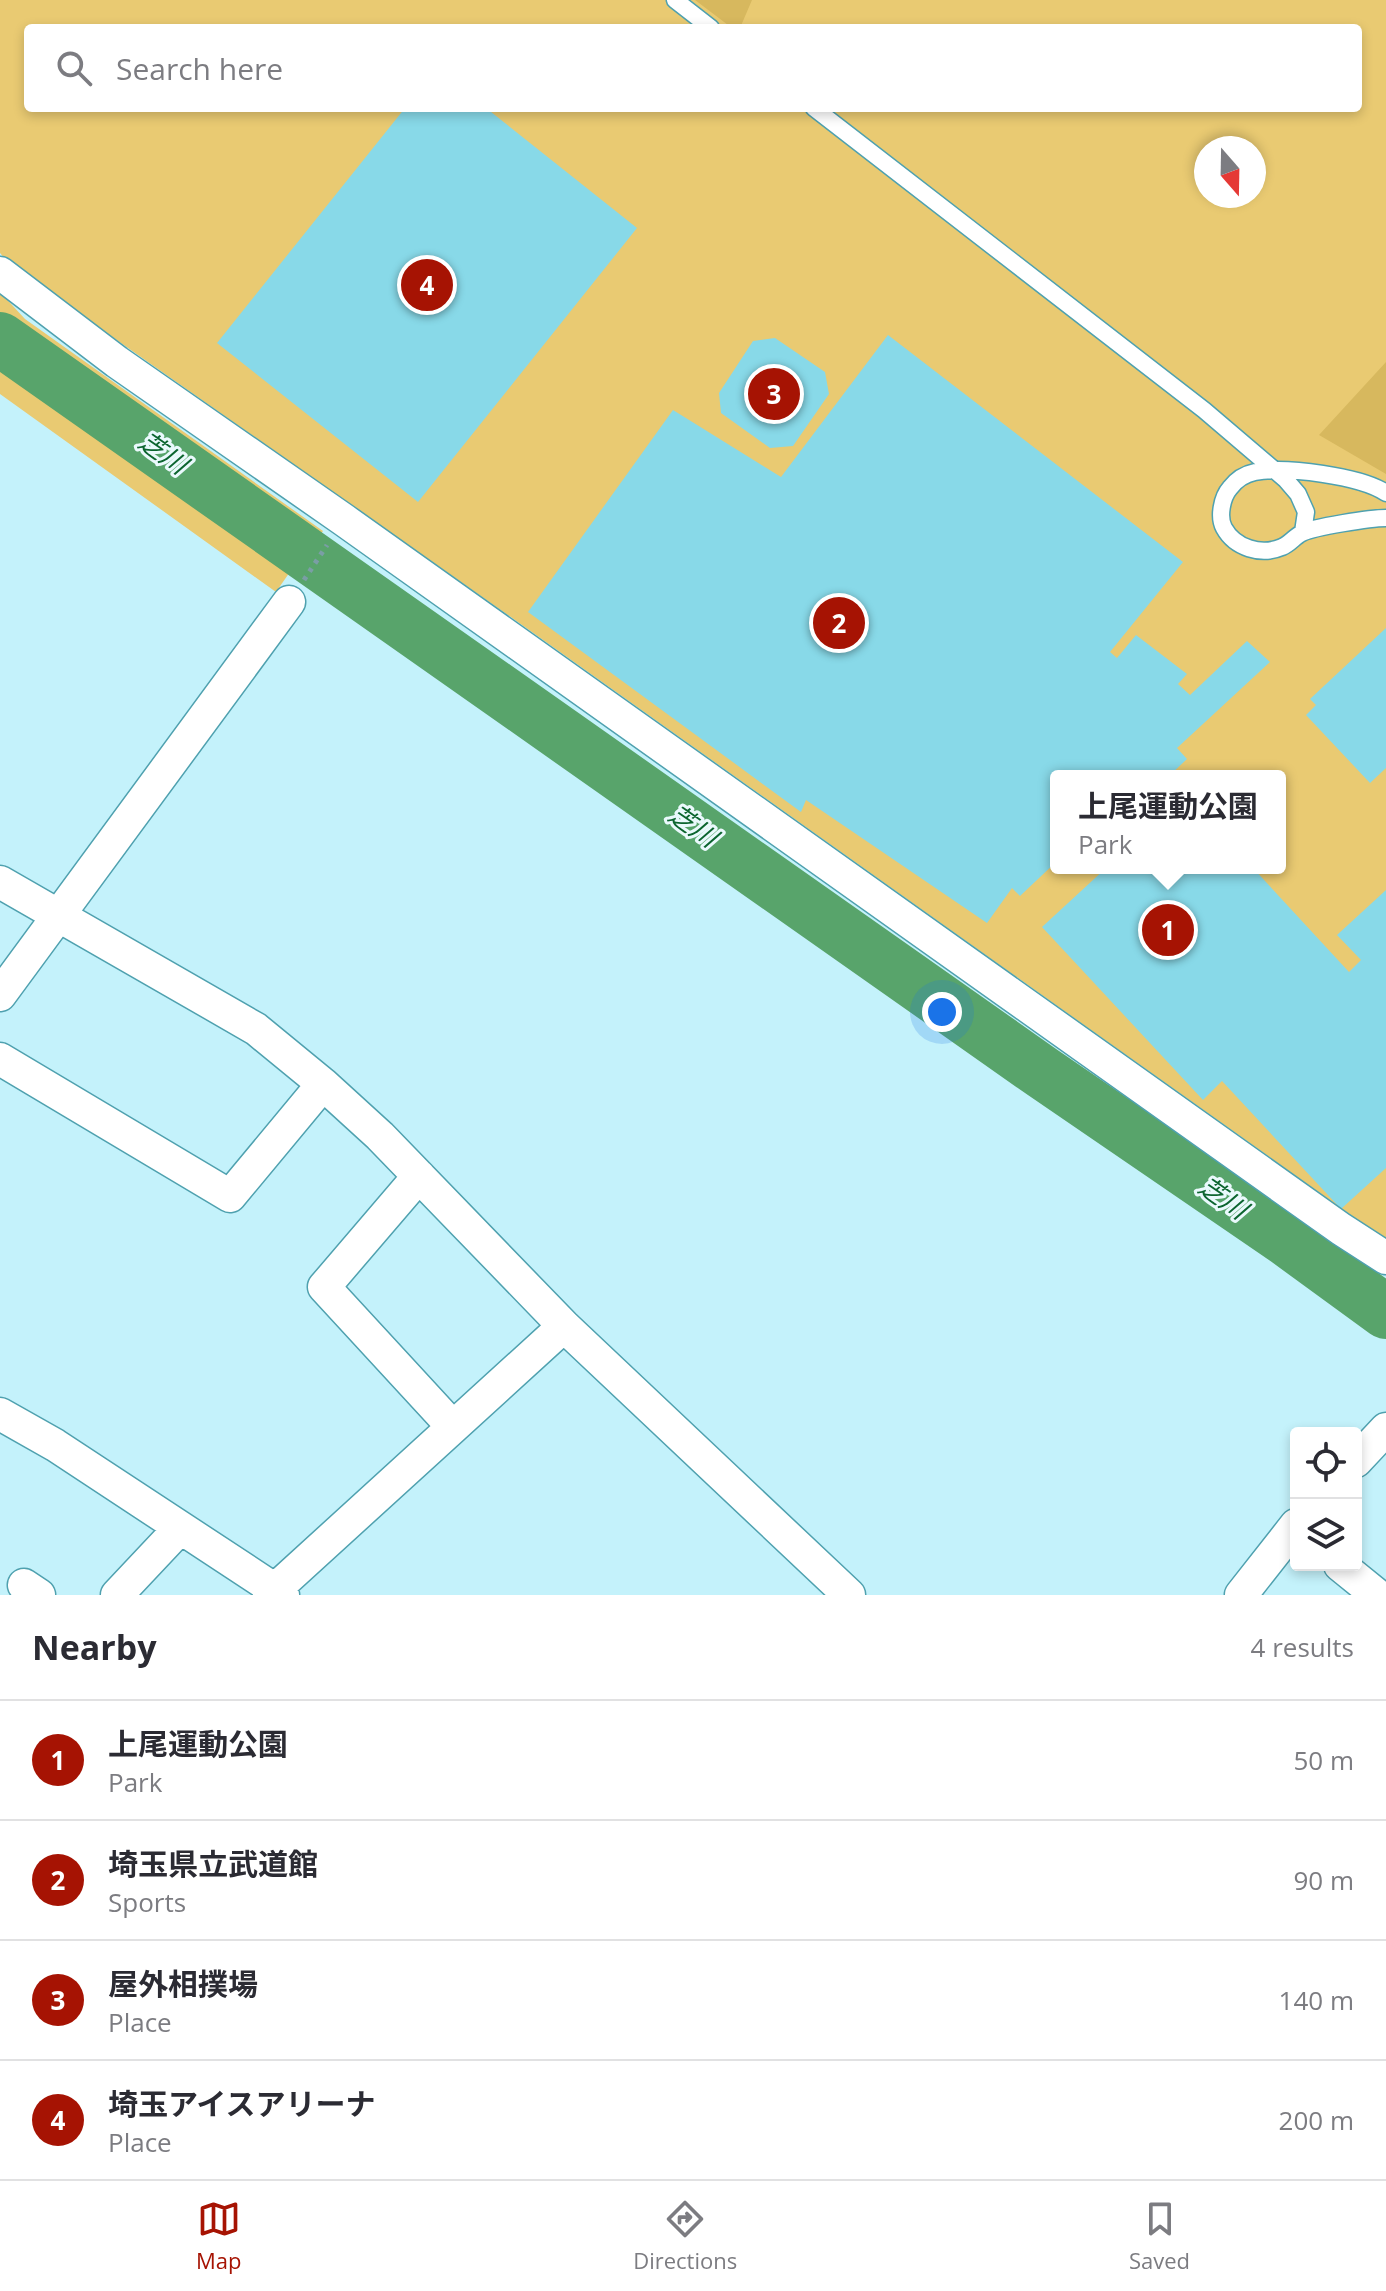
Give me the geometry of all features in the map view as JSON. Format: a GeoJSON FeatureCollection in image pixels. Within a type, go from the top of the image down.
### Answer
{"type":"FeatureCollection","features":[{"type":"Feature","properties":{"kind":"street"},"geometry":{"type":"LineString","coordinates":[[0,273],[117,362],[1315,1211],[1386,1258]]}},
{"type":"Feature","properties":{"kind":"street"},"geometry":{"type":"LineString","coordinates":[[0,995],[289,602]]}},
{"type":"Feature","properties":{"kind":"street"},"geometry":{"type":"LineString","coordinates":[[0,882],[256,1029],[323,1084],[380,1136],[564,1326],[849,1595]]}},
{"type":"Feature","properties":{"kind":"street"},"geometry":{"type":"LineString","coordinates":[[0,1059],[230,1196],[323,1084]]}},
{"type":"Feature","properties":{"kind":"street"},"geometry":{"type":"LineString","coordinates":[[419,1176],[324,1287],[453,1427]]}},
{"type":"Feature","properties":{"kind":"street"},"geometry":{"type":"LineString","coordinates":[[0,1414],[55,1445],[275,1593],[564,1326]]}},
{"type":"Feature","properties":{"kind":"street"},"geometry":{"type":"LineString","coordinates":[[1362,1455],[1386,1429]]}},
{"type":"Feature","properties":{"kind":"street"},"geometry":{"type":"LineString","coordinates":[[117,1595],[180,1528]]}},
{"type":"Feature","properties":{"kind":"street"},"geometry":{"type":"LineString","coordinates":[[1241,1595],[1290,1534]]}},
{"type":"Feature","properties":{"kind":"street"},"geometry":{"type":"LineString","coordinates":[[1347,1571],[1377,1595]]}},
{"type":"Feature","properties":{"kind":"lane"},"geometry":{"type":"LineString","coordinates":[[675,0],[706,24]]}},
{"type":"Feature","properties":{"kind":"lane"},"geometry":{"type":"LineString","coordinates":[[819,112],[1204,410],[1286,480],[1298,494],[1306,512],[1303,532]]}},
{"type":"Feature","properties":{"kind":"lane"},"geometry":{"type":"LineString","coordinates":[[1385,490],[1354,479],[1272,470],[1252,472],[1238,479],[1227,490],[1221,521],[1227,533],[1247,549],[1265,551],[1284,547],[1303,532],[1369,518],[1386,518]]}},
{"type":"Feature","properties":{"kind":"path"},"geometry":{"type":"LineString","coordinates":[[289,602],[331,540]]}},
{"type":"Feature","properties":{"kind":"shaded area"},"geometry":{"type":"Polygon","coordinates":[[[0,0],[1386,0],[1386,1240],[10,265],[0,253],[0,0]]]}},
{"type":"Feature","properties":{"kind":"shaded area"},"geometry":{"type":"Polygon","coordinates":[[[695,0],[752,0],[742,24],[727,24],[695,0]]]}},
{"type":"Feature","properties":{"kind":"shaded area"},"geometry":{"type":"Polygon","coordinates":[[[0,292],[25,319],[323,531],[310,550],[0,331],[0,292]]]}},
{"type":"Feature","properties":{"kind":"shaded area"},"geometry":{"type":"Polygon","coordinates":[[[0,344],[301,556],[276,592],[0,394],[0,344]]]}},
{"type":"Feature","properties":{"kind":"shaded area"},"geometry":{"type":"Polygon","coordinates":[[[1386,362],[1386,474],[1319,435],[1386,362]]]}},
{"type":"Feature","properties":{"kind":"building"},"geometry":{"type":"Polygon","coordinates":[[[402,112],[491,112],[637,228],[418,502],[217,343],[402,112]]]}},
{"type":"Feature","properties":{"kind":"building"},"geometry":{"type":"Polygon","coordinates":[[[888,335],[1183,562],[1110,652],[1117,658],[1136,635],[1187,674],[1178,684],[1190,695],[1247,641],[1270,662],[1177,748],[1187,759],[1175,770],[1050,770],[1050,868],[1020,896],[1012,888],[987,923],[806,800],[801,812],[528,612],[673,410],[781,477],[888,335]]]}},
{"type":"Feature","properties":{"kind":"building"},"geometry":{"type":"Polygon","coordinates":[[[775,338],[825,372],[829,394],[793,446],[770,448],[721,413],[719,393],[753,341],[775,338]]]}},
{"type":"Feature","properties":{"kind":"building"},"geometry":{"type":"Polygon","coordinates":[[[1386,628],[1386,768],[1370,783],[1306,715],[1316,705],[1310,699],[1386,628]]]}},
{"type":"Feature","properties":{"kind":"building"},"geometry":{"type":"Polygon","coordinates":[[[1099,874],[1259,874],[1349,972],[1361,960],[1337,935],[1386,890],[1386,1168],[1341,1209],[1222,1081],[1203,1100],[1042,927],[1099,874]]]}},
{"type":"Feature","properties":{"kind":"waterway","name":"芝川"},"geometry":{"type":"LineString","coordinates":[[0,339],[1386,1312]]}},
{"type":"Feature","properties":{"kind":"place","name":"埼玉アイスアリーナ"},"geometry":{"type":"Point","coordinates":[427,285]}},
{"type":"Feature","properties":{"kind":"place","name":"屋外相撲場"},"geometry":{"type":"Point","coordinates":[774,394]}},
{"type":"Feature","properties":{"kind":"place","name":"埼玉県立武道館"},"geometry":{"type":"Point","coordinates":[839,623]}},
{"type":"Feature","properties":{"kind":"place","name":"上尾運動公園"},"geometry":{"type":"Point","coordinates":[1168,930]}}]}
